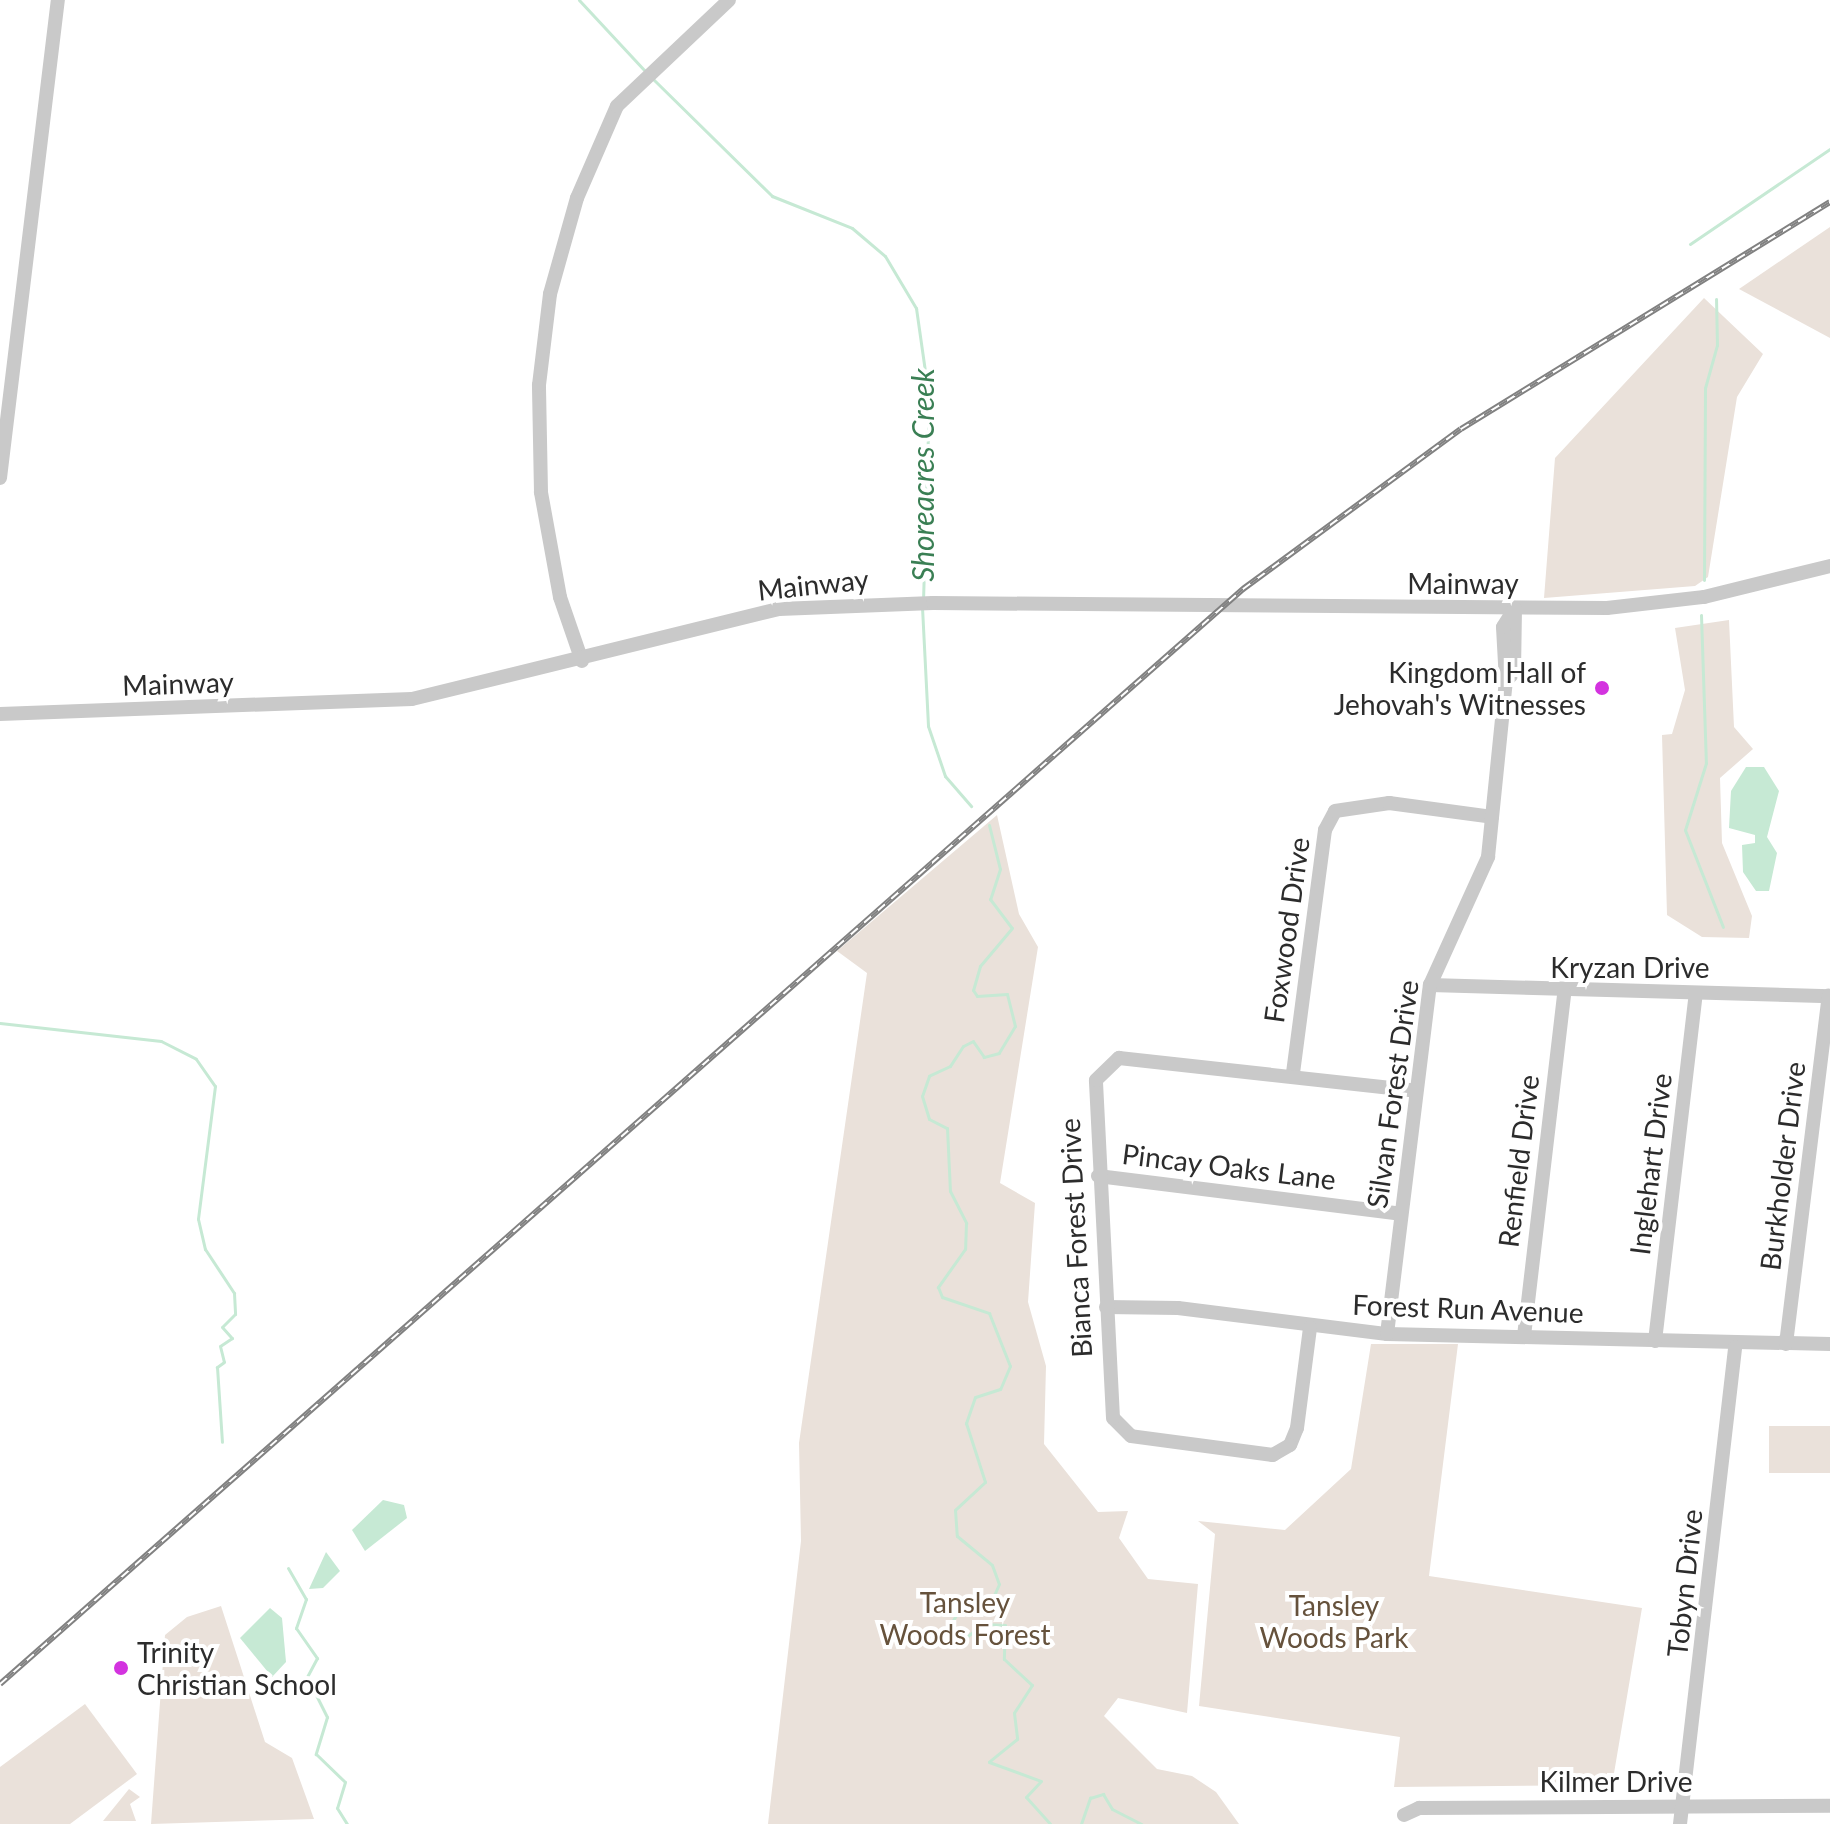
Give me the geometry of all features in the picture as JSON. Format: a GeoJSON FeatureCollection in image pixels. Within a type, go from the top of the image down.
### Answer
{"type":"FeatureCollection","features":[{"type":"Feature","properties":{"kind":"street"},"geometry":{"type":"LineString","coordinates":[[0,478],[58,0]]}},
{"type":"Feature","properties":{"kind":"street"},"geometry":{"type":"LineString","coordinates":[[582,661],[548,539],[539,385],[550,294],[577,198],[634,84],[673,46],[729,0]]}},
{"type":"Feature","properties":{"kind":"street","name":"Mainway"},"geometry":{"type":"LineString","coordinates":[[0,714],[348,706],[582,661],[779,609],[903,603],[1515,608],[1646,605],[1830,566]]}},
{"type":"Feature","properties":{"kind":"street","name":"Silvan Forest Drive"},"geometry":{"type":"LineString","coordinates":[[1387,1334],[1430,985],[1480,881],[1492,817],[1506,681],[1503,627],[1515,608]]}},
{"type":"Feature","properties":{"kind":"street","name":"Foxwood Drive"},"geometry":{"type":"LineString","coordinates":[[1293,1073],[1325,830],[1335,811],[1389,803],[1492,817]]}},
{"type":"Feature","properties":{"kind":"street","name":"Kryzan Drive"},"geometry":{"type":"LineString","coordinates":[[1430,985],[1564,993],[1830,996]]}},
{"type":"Feature","properties":{"kind":"street","name":"Renfield Drive"},"geometry":{"type":"LineString","coordinates":[[1524,1336],[1564,993]]}},
{"type":"Feature","properties":{"kind":"street","name":"Inglehart Drive"},"geometry":{"type":"LineString","coordinates":[[1655,1341],[1696,993]]}},
{"type":"Feature","properties":{"kind":"street","name":"Burkholder Drive"},"geometry":{"type":"LineString","coordinates":[[1786,1344],[1830,996]]}},
{"type":"Feature","properties":{"kind":"street","name":"Bianca Forest Drive"},"geometry":{"type":"LineString","coordinates":[[1310,1328],[1297,1428],[1290,1445],[1273,1455],[1131,1436],[1113,1418],[1098,1176],[1096,1080],[1111,1062],[1293,1073],[1416,1091]]}},
{"type":"Feature","properties":{"kind":"street","name":"Pincay Oaks Lane"},"geometry":{"type":"LineString","coordinates":[[1098,1176],[1401,1214]]}},
{"type":"Feature","properties":{"kind":"street","name":"Forest Run Avenue"},"geometry":{"type":"LineString","coordinates":[[1106,1307],[1178,1308],[1310,1328],[1387,1334],[1524,1336],[1735,1347],[1830,1344]]}},
{"type":"Feature","properties":{"kind":"street","name":"Tobyn Drive"},"geometry":{"type":"LineString","coordinates":[[1680,1824],[1735,1347]]}},
{"type":"Feature","properties":{"kind":"street","name":"Kilmer Drive"},"geometry":{"type":"LineString","coordinates":[[1404,1815],[1419,1808],[1830,1806]]}},
{"type":"Feature","properties":{"kind":"green space"},"geometry":{"type":"Polygon","coordinates":[[[1830,227],[1830,338],[1739,289],[1830,227]]]}},
{"type":"Feature","properties":{"kind":"green space"},"geometry":{"type":"Polygon","coordinates":[[[1704,298],[1763,354],[1737,397],[1708,577],[1695,586],[1544,598],[1555,458],[1704,298]]]}},
{"type":"Feature","properties":{"kind":"green space"},"geometry":{"type":"Polygon","coordinates":[[[1729,620],[1734,727],[1753,749],[1720,778],[1722,843],[1752,916],[1749,938],[1702,937],[1667,915],[1662,735],[1672,734],[1685,690],[1675,628],[1729,620]]]}},
{"type":"Feature","properties":{"kind":"green space","name":"Tansley Woods Forest"},"geometry":{"type":"Polygon","coordinates":[[[997,815],[1019,914],[1038,947],[1000,1183],[1035,1203],[1028,1302],[1046,1366],[1044,1444],[1098,1512],[1128,1511],[1119,1538],[1148,1579],[1198,1584],[1187,1713],[1118,1698],[1104,1716],[1157,1769],[1192,1776],[1216,1792],[1239,1824],[768,1824],[801,1541],[799,1443],[867,973],[837,951],[997,815]]]}},
{"type":"Feature","properties":{"kind":"green space","name":"Tansley Woods Park"},"geometry":{"type":"Polygon","coordinates":[[[1371,1344],[1458,1344],[1429,1576],[1642,1608],[1612,1785],[1394,1787],[1400,1737],[1199,1706],[1215,1534],[1198,1521],[1285,1530],[1351,1469],[1371,1344]]]}},
{"type":"Feature","properties":{"kind":"green space"},"geometry":{"type":"Polygon","coordinates":[[[1769,1426],[1830,1426],[1830,1473],[1769,1473],[1769,1426]]]}},
{"type":"Feature","properties":{"kind":"green space"},"geometry":{"type":"Polygon","coordinates":[[[221,1606],[265,1742],[292,1758],[314,1819],[151,1824],[165,1635],[187,1617],[221,1606]]]}},
{"type":"Feature","properties":{"kind":"green space"},"geometry":{"type":"Polygon","coordinates":[[[85,1704],[137,1774],[70,1824],[0,1824],[0,1767],[85,1704]]]}},
{"type":"Feature","properties":{"kind":"green space"},"geometry":{"type":"Polygon","coordinates":[[[129,1789],[140,1797],[130,1804],[136,1821],[103,1821],[129,1789]]]}},
{"type":"Feature","properties":{"kind":"shaded area"},"geometry":{"type":"Polygon","coordinates":[[[1746,767],[1764,767],[1779,791],[1767,837],[1777,853],[1769,891],[1756,891],[1743,872],[1742,845],[1755,843],[1755,835],[1729,828],[1731,791],[1746,767]]]}},
{"type":"Feature","properties":{"kind":"shaded area"},"geometry":{"type":"Polygon","coordinates":[[[383,1500],[404,1505],[407,1518],[365,1551],[352,1530],[383,1500]]]}},
{"type":"Feature","properties":{"kind":"shaded area"},"geometry":{"type":"Polygon","coordinates":[[[326,1552],[340,1571],[323,1588],[309,1589],[326,1552]]]}},
{"type":"Feature","properties":{"kind":"shaded area"},"geometry":{"type":"Polygon","coordinates":[[[270,1608],[282,1618],[286,1662],[272,1677],[240,1638],[270,1608]]]}},
{"type":"Feature","properties":{"kind":"waterway","name":"Shoreacres Creek"},"geometry":{"type":"LineString","coordinates":[[579,0],[645,71]]}},
{"type":"Feature","properties":{"kind":"waterway","name":"Shoreacres Creek"},"geometry":{"type":"LineString","coordinates":[[653,79],[772,196],[852,228],[885,256],[916,308],[929,399],[923,599]]}},
{"type":"Feature","properties":{"kind":"waterway"},"geometry":{"type":"LineString","coordinates":[[1690,244],[1830,149]]}},
{"type":"Feature","properties":{"kind":"waterway"},"geometry":{"type":"LineString","coordinates":[[1704,580],[1705,388],[1717,345],[1716,299]]}},
{"type":"Feature","properties":{"kind":"waterway","name":"Shoreacres Creek"},"geometry":{"type":"LineString","coordinates":[[922,607],[928,726],[945,776],[971,806]]}},
{"type":"Feature","properties":{"kind":"waterway"},"geometry":{"type":"LineString","coordinates":[[1701,615],[1706,763],[1685,830],[1723,927]]}},
{"type":"Feature","properties":{"kind":"waterway","name":"Shoreacres Creek"},"geometry":{"type":"LineString","coordinates":[[989,825],[1000,869],[990,899],[1012,928],[980,966],[973,990],[977,996],[1007,994],[1015,1026],[999,1053],[984,1057],[973,1041],[963,1046],[950,1066],[929,1076],[922,1096],[929,1119],[947,1128],[950,1191],[966,1223],[965,1249],[938,1287],[942,1297],[989,1313],[1010,1366],[1000,1389],[975,1397],[966,1423],[985,1482],[955,1510],[957,1536],[992,1565],[999,1584],[994,1595],[965,1601],[943,1636],[957,1644],[984,1624],[1005,1625],[1004,1659],[1032,1685],[1014,1713],[1017,1739],[989,1762],[1041,1781],[1026,1797],[1050,1824]]}},
{"type":"Feature","properties":{"kind":"waterway"},"geometry":{"type":"LineString","coordinates":[[0,1023],[161,1041],[196,1059],[215,1086],[198,1219],[205,1249],[234,1293],[235,1314],[222,1327],[232,1338],[220,1346],[224,1362],[217,1367],[222,1442]]}},
{"type":"Feature","properties":{"kind":"waterway"},"geometry":{"type":"LineString","coordinates":[[288,1568],[306,1599],[296,1628],[317,1658],[307,1677],[327,1717],[316,1754],[345,1782],[337,1808],[347,1824]]}},
{"type":"Feature","properties":{"kind":"waterway","name":"Shoreacres Creek"},"geometry":{"type":"LineString","coordinates":[[1081,1824],[1090,1798],[1103,1794],[1112,1809],[1141,1824]]}},
{"type":"Feature","properties":{"kind":"railway"},"geometry":{"type":"LineString","coordinates":[[0,1684],[1243,589],[1461,429],[1830,202]]}},
{"type":"Feature","properties":{"kind":"place","name":"Kingdom Hall of Jehovah's Witnesses"},"geometry":{"type":"Point","coordinates":[1602,688]}},
{"type":"Feature","properties":{"kind":"place","name":"Trinity Christian School"},"geometry":{"type":"Point","coordinates":[121,1668]}}]}
